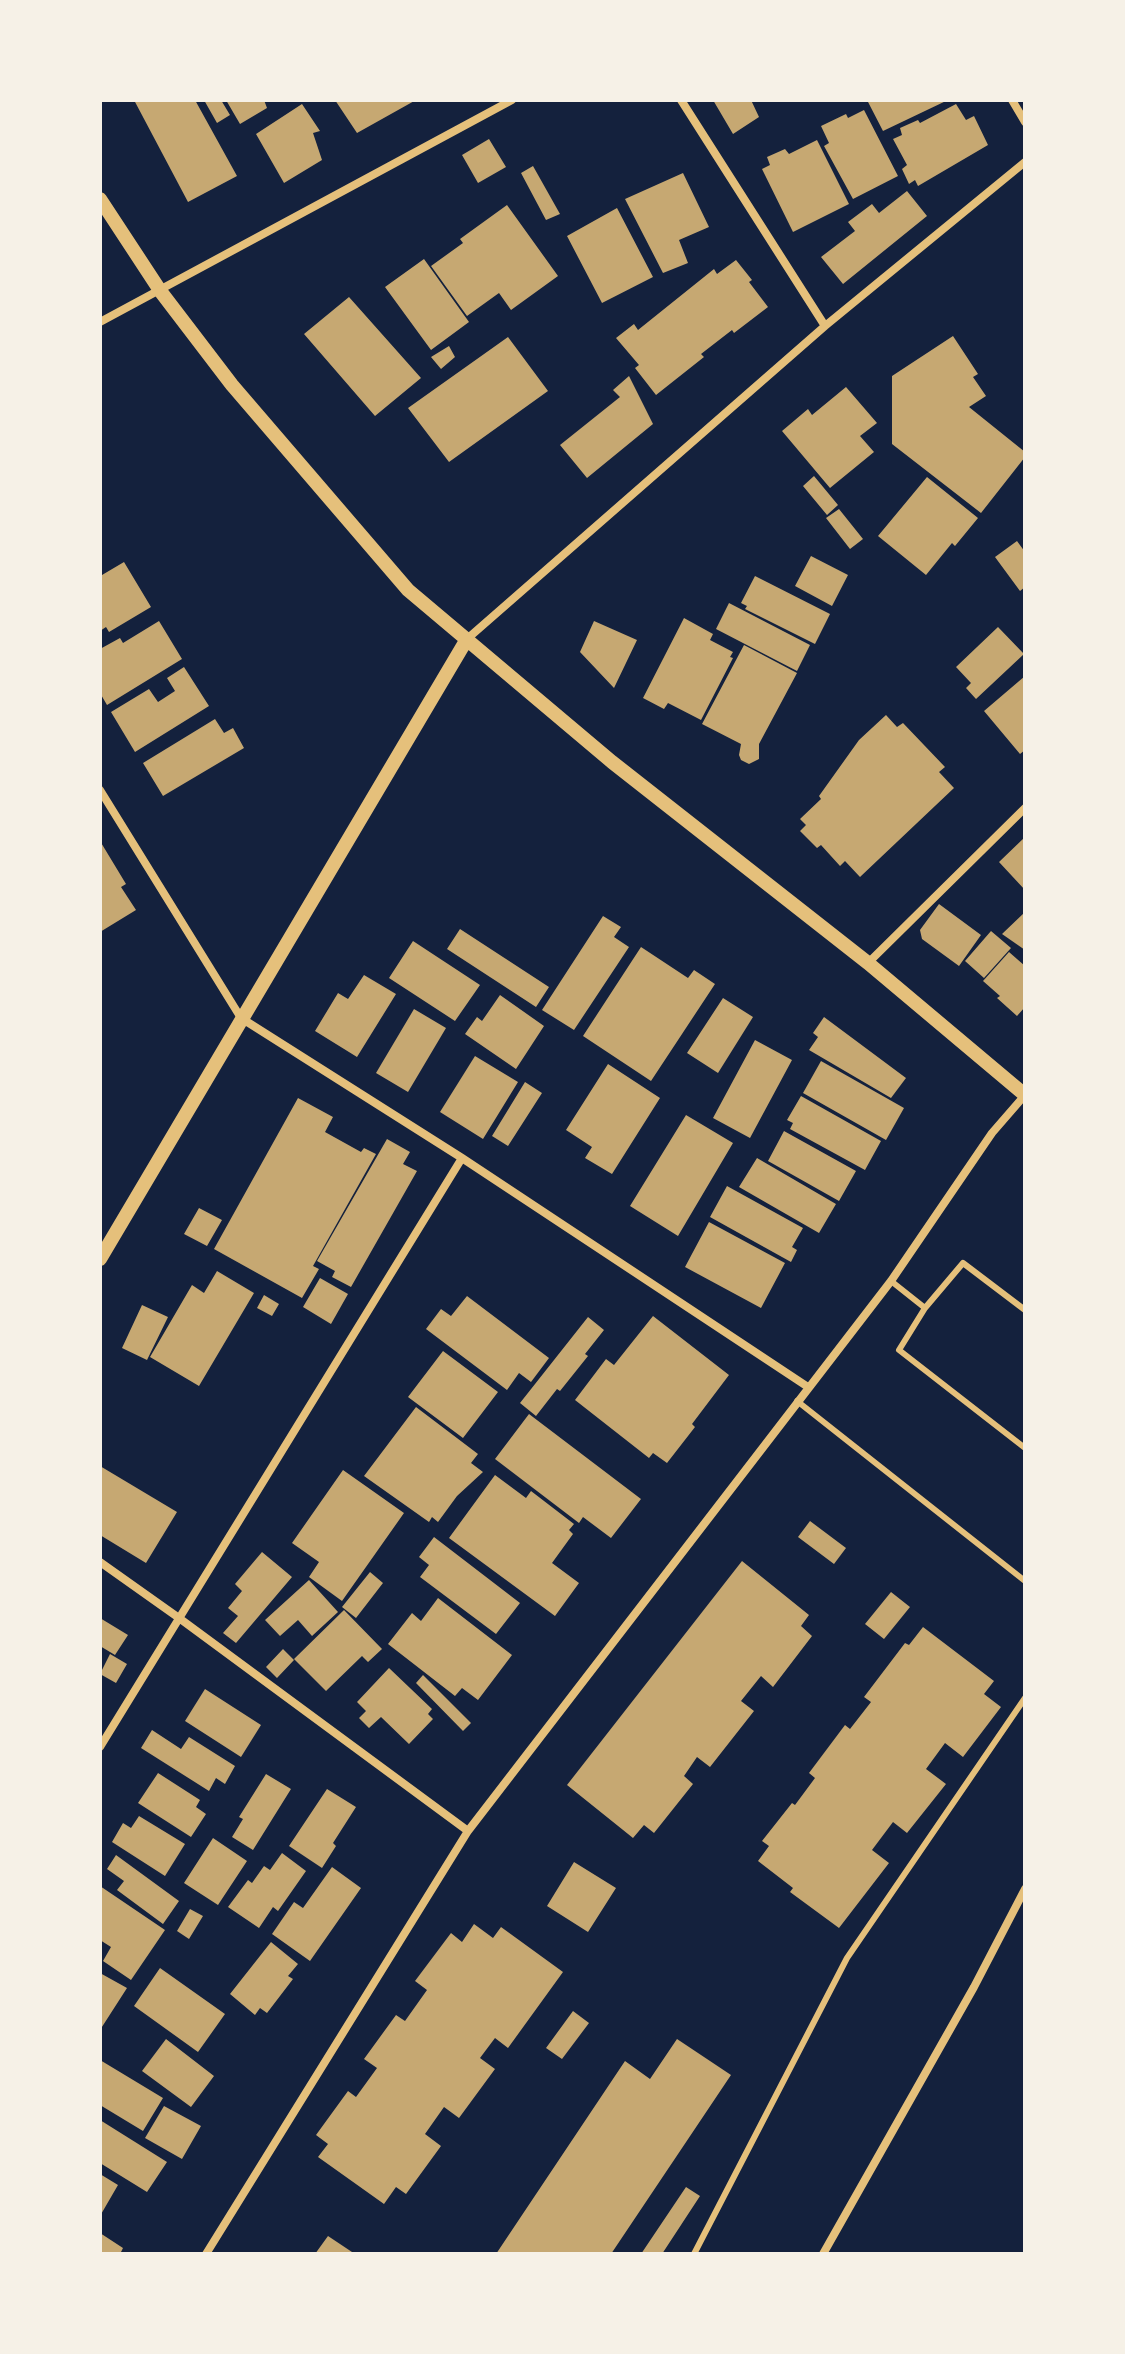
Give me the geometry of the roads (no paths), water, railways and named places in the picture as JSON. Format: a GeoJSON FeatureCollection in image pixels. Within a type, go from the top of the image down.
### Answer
{"type":"FeatureCollection","features":[{"type":"Feature","properties":{"kind":"street"},"geometry":{"type":"LineString","coordinates":[[100,322],[161,292],[512,100]]}},
{"type":"Feature","properties":{"kind":"street"},"geometry":{"type":"LineString","coordinates":[[681,100],[825,326]]}},
{"type":"Feature","properties":{"kind":"street"},"geometry":{"type":"LineString","coordinates":[[1012,100],[1025,122]]}},
{"type":"Feature","properties":{"kind":"street"},"geometry":{"type":"LineString","coordinates":[[100,1259],[467,639],[825,326],[1025,162]]}},
{"type":"Feature","properties":{"kind":"street"},"geometry":{"type":"LineString","coordinates":[[100,199],[161,292],[232,385],[408,590],[612,762],[868,963],[1025,1095],[992,1133],[891,1281],[468,1831],[206,2254]]}},
{"type":"Feature","properties":{"kind":"street"},"geometry":{"type":"LineString","coordinates":[[100,790],[241,1018],[462,1158],[808,1387]]}},
{"type":"Feature","properties":{"kind":"street"},"geometry":{"type":"LineString","coordinates":[[868,963],[1025,808]]}},
{"type":"Feature","properties":{"kind":"street"},"geometry":{"type":"LineString","coordinates":[[100,1747],[462,1158]]}},
{"type":"Feature","properties":{"kind":"street"},"geometry":{"type":"LineString","coordinates":[[100,1562],[468,1831]]}},
{"type":"Feature","properties":{"kind":"street"},"geometry":{"type":"LineString","coordinates":[[823,2254],[974,1987],[1025,1889]]}},
{"type":"Feature","properties":{"kind":"lane"},"geometry":{"type":"LineString","coordinates":[[1025,1310],[963,1263],[925,1308],[899,1350],[1025,1448]]}},
{"type":"Feature","properties":{"kind":"lane"},"geometry":{"type":"LineString","coordinates":[[891,1281],[925,1308]]}},
{"type":"Feature","properties":{"kind":"lane"},"geometry":{"type":"LineString","coordinates":[[797,1401],[1025,1581]]}},
{"type":"Feature","properties":{"kind":"lane"},"geometry":{"type":"LineString","coordinates":[[694,2254],[847,1958],[1025,1698]]}}]}
